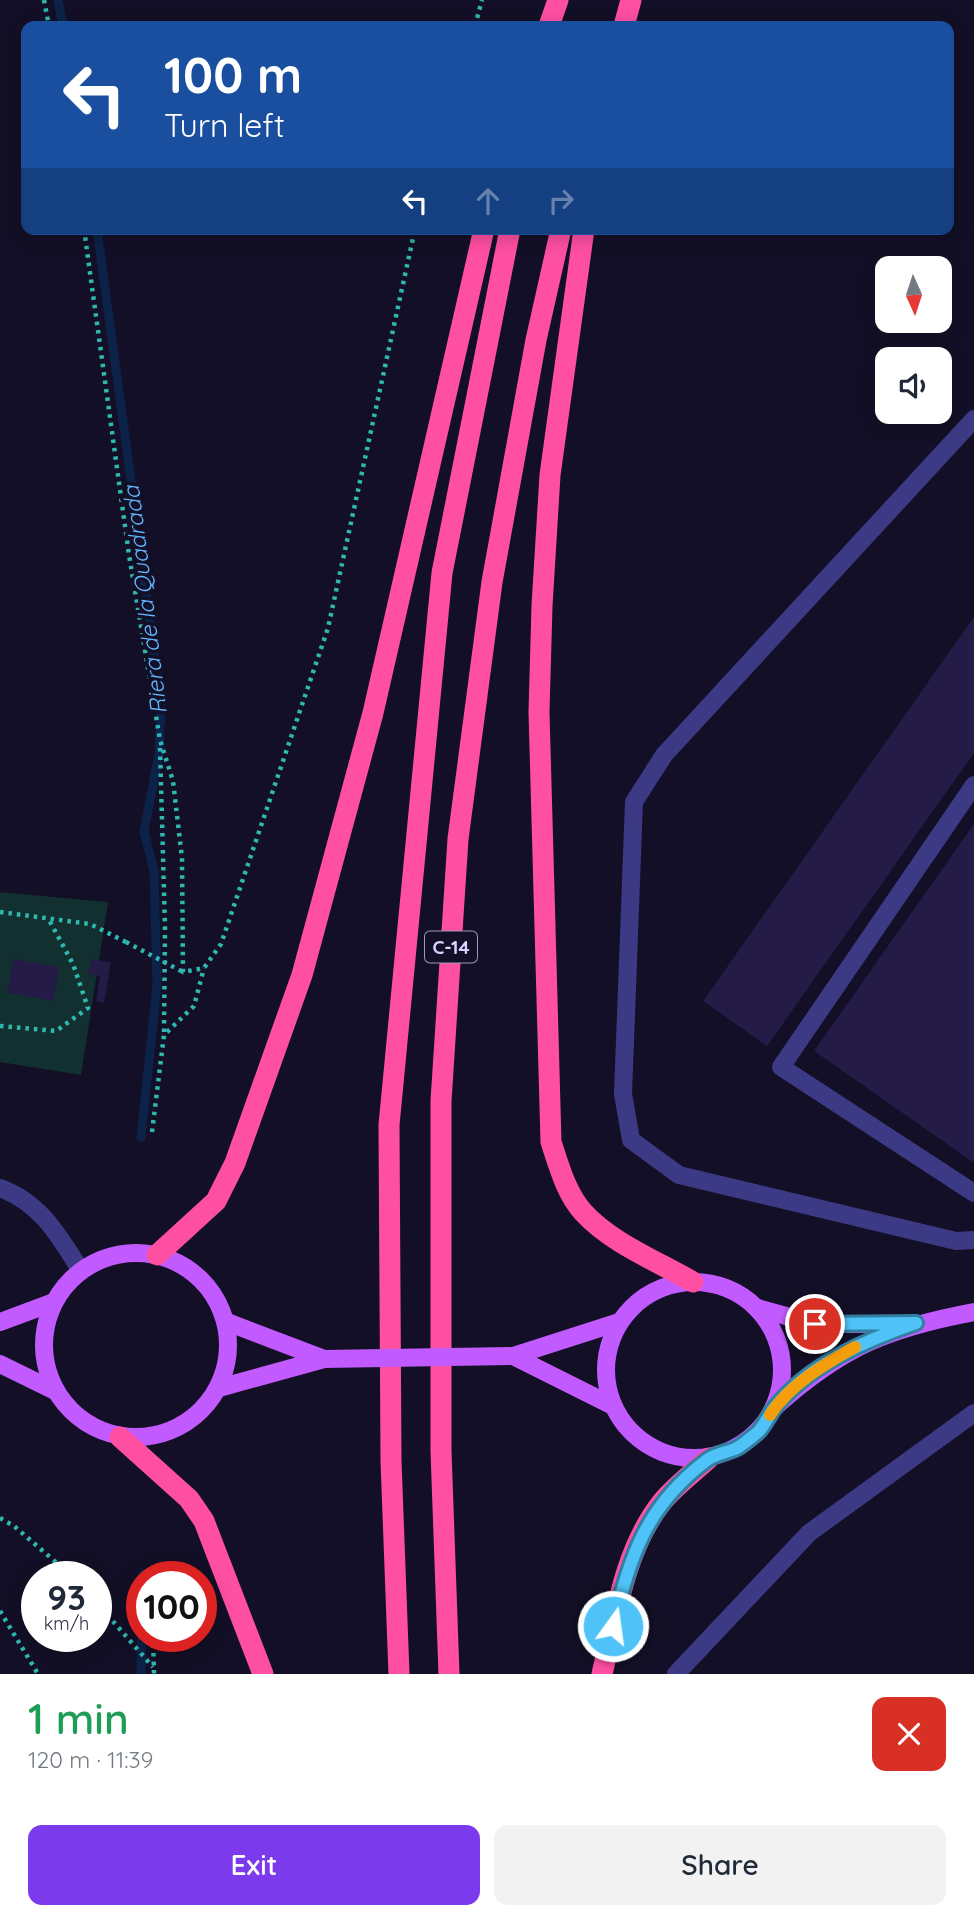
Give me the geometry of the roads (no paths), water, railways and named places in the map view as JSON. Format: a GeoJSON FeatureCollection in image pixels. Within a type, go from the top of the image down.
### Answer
{"type":"FeatureCollection","features":[{"type":"Feature","properties":{"kind":"highway"},"geometry":{"type":"LineString","coordinates":[[551,21],[558,0]]}},
{"type":"Feature","properties":{"kind":"highway"},"geometry":{"type":"LineString","coordinates":[[625,21],[631,0]]}},
{"type":"Feature","properties":{"kind":"highway"},"geometry":{"type":"LineString","coordinates":[[157,1255],[216,1201],[235,1163],[302,975],[373,713],[483,235]]}},
{"type":"Feature","properties":{"kind":"highway","name":"C-14"},"geometry":{"type":"LineString","coordinates":[[399,1674],[391,1461],[389,1125],[442,573],[509,235]]}},
{"type":"Feature","properties":{"kind":"highway","name":"C-14"},"geometry":{"type":"LineString","coordinates":[[449,1674],[441,1451],[441,1101],[458,839],[492,582],[536,340],[560,235]]}},
{"type":"Feature","properties":{"kind":"highway"},"geometry":{"type":"LineString","coordinates":[[583,235],[550,475],[542,606],[539,712],[551,1143],[563,1178],[582,1211],[609,1234],[694,1282]]}},
{"type":"Feature","properties":{"kind":"highway"},"geometry":{"type":"LineString","coordinates":[[120,1437],[189,1499],[204,1521],[263,1674]]}},
{"type":"Feature","properties":{"kind":"highway"},"geometry":{"type":"LineString","coordinates":[[601,1674],[625,1578],[644,1528],[664,1500],[709,1458]]}},
{"type":"Feature","properties":{"kind":"main road"},"geometry":{"type":"LineString","coordinates":[[0,1364],[55,1391],[72,1412],[94,1428],[120,1437],[149,1437],[177,1429],[201,1412],[219,1388],[227,1367],[227,1322],[216,1298],[201,1279],[181,1264],[157,1255],[131,1253],[105,1258],[81,1270],[66,1284],[54,1302],[45,1331],[45,1351],[55,1391]]}},
{"type":"Feature","properties":{"kind":"main road"},"geometry":{"type":"LineString","coordinates":[[776,1405],[783,1377],[780,1348],[768,1321],[748,1300],[722,1286],[694,1282],[665,1287],[639,1301],[619,1322],[608,1349],[605,1378],[613,1406],[629,1430],[652,1448],[680,1458],[709,1458],[737,1448],[752,1436],[776,1405],[836,1358],[872,1338],[916,1323],[974,1312]]}},
{"type":"Feature","properties":{"kind":"main road"},"geometry":{"type":"LineString","coordinates":[[0,1322],[54,1302]]}},
{"type":"Feature","properties":{"kind":"main road"},"geometry":{"type":"LineString","coordinates":[[756,1308],[815,1324],[916,1323]]}},
{"type":"Feature","properties":{"kind":"main road"},"geometry":{"type":"LineString","coordinates":[[227,1322],[324,1359]]}},
{"type":"Feature","properties":{"kind":"main road"},"geometry":{"type":"LineString","coordinates":[[219,1388],[324,1359],[513,1356],[619,1322]]}},
{"type":"Feature","properties":{"kind":"main road"},"geometry":{"type":"LineString","coordinates":[[513,1356],[613,1406]]}},
{"type":"Feature","properties":{"kind":"street"},"geometry":{"type":"LineString","coordinates":[[974,419],[664,755],[634,802],[623,1094],[631,1140],[679,1175],[956,1241],[974,1240]]}},
{"type":"Feature","properties":{"kind":"street"},"geometry":{"type":"LineString","coordinates":[[974,785],[781,1067],[974,1193]]}},
{"type":"Feature","properties":{"kind":"street"},"geometry":{"type":"LineString","coordinates":[[0,1188],[15,1193],[45,1215],[81,1270]]}},
{"type":"Feature","properties":{"kind":"street"},"geometry":{"type":"LineString","coordinates":[[676,1674],[809,1532],[974,1413]]}},
{"type":"Feature","properties":{"kind":"waterway","name":"Riera de la Quadrada"},"geometry":{"type":"LineString","coordinates":[[58,0],[62,21]]}},
{"type":"Feature","properties":{"kind":"waterway","name":"Riera de la Quadrada"},"geometry":{"type":"LineString","coordinates":[[98,235],[161,702],[159,754],[144,831],[154,871],[157,985],[141,1138]]}},
{"type":"Feature","properties":{"kind":"waterway","name":"Riera de la Quadrada"},"geometry":{"type":"LineString","coordinates":[[141,1652],[141,1674]]}}]}
